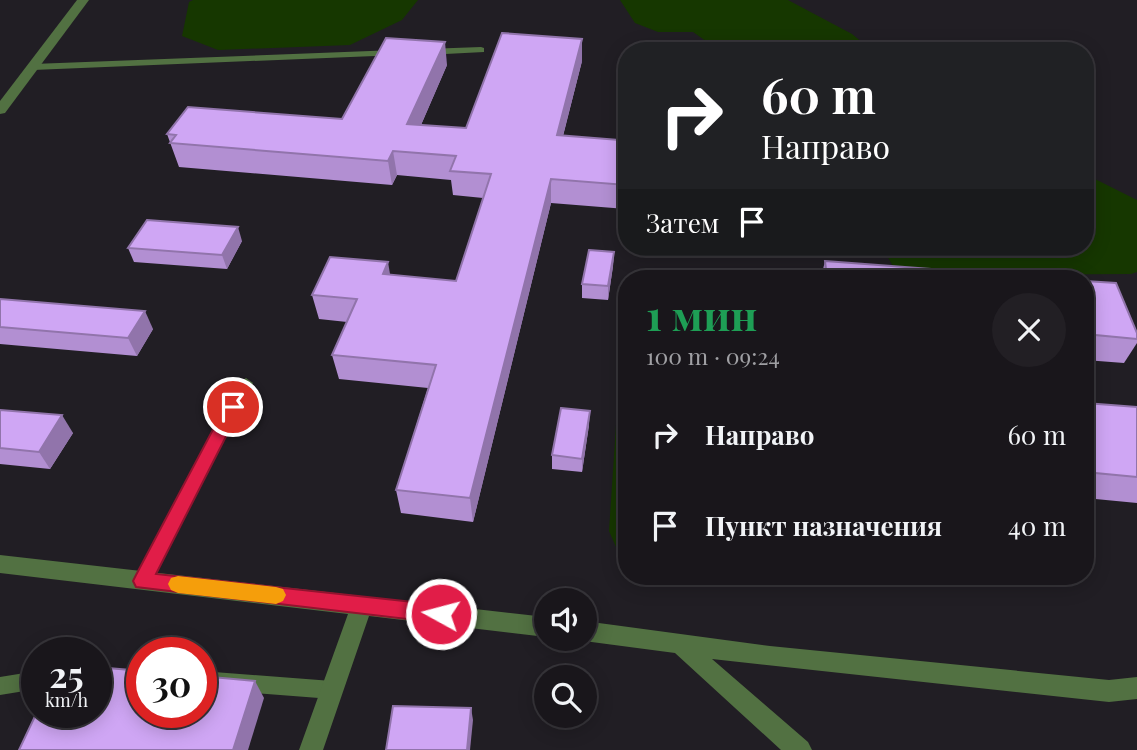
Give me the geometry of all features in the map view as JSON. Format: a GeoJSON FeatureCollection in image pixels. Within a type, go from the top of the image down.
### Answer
{"type":"FeatureCollection","features":[{"type":"Feature","properties":{"kind":"street"},"geometry":{"type":"LineString","coordinates":[[0,110],[83,0]]}},
{"type":"Feature","properties":{"kind":"street"},"geometry":{"type":"LineString","coordinates":[[0,564],[534,626]]}},
{"type":"Feature","properties":{"kind":"street"},"geometry":{"type":"LineString","coordinates":[[311,750],[362,604]]}},
{"type":"Feature","properties":{"kind":"street"},"geometry":{"type":"LineString","coordinates":[[597,634],[770,656],[1109,691],[1137,688]]}},
{"type":"Feature","properties":{"kind":"street"},"geometry":{"type":"LineString","coordinates":[[679,643],[773,729],[800,750]]}},
{"type":"Feature","properties":{"kind":"lane"},"geometry":{"type":"LineString","coordinates":[[33,67],[481,50]]}},
{"type":"Feature","properties":{"kind":"lane"},"geometry":{"type":"LineString","coordinates":[[143,581],[246,383]]}},
{"type":"Feature","properties":{"kind":"lane"},"geometry":{"type":"LineString","coordinates":[[217,681],[332,690]]}},
{"type":"Feature","properties":{"kind":"lane"},"geometry":{"type":"LineString","coordinates":[[0,686],[21,683]]}},
{"type":"Feature","properties":{"kind":"green space"},"geometry":{"type":"Polygon","coordinates":[[[418,0],[402,20],[350,45],[218,50],[182,36],[189,2],[418,0]]]}},
{"type":"Feature","properties":{"kind":"green space"},"geometry":{"type":"Polygon","coordinates":[[[620,0],[788,0],[862,42],[707,42],[693,32],[658,32],[635,23],[620,0]]]}},
{"type":"Feature","properties":{"kind":"green space"},"geometry":{"type":"Polygon","coordinates":[[[1094,178],[1137,200],[1137,272],[1131,274],[1094,274],[1094,270],[894,268],[887,256],[1094,256],[1094,178]]]}},
{"type":"Feature","properties":{"kind":"green space"},"geometry":{"type":"Polygon","coordinates":[[[618,406],[618,548],[609,531],[618,406]]]}},
{"type":"Feature","properties":{"kind":"building"},"geometry":{"type":"Polygon","coordinates":[[[502,33],[582,39],[557,135],[618,140],[618,184],[551,179],[470,498],[396,490],[436,365],[332,355],[357,299],[312,295],[330,257],[388,262],[383,274],[456,281],[491,174],[450,171],[456,156],[393,151],[388,161],[170,143],[176,135],[167,134],[188,107],[342,119],[386,38],[445,42],[407,124],[466,128],[502,33]]]}},
{"type":"Feature","properties":{"kind":"building"},"geometry":{"type":"Polygon","coordinates":[[[147,220],[238,227],[222,255],[128,248],[147,220]]]}},
{"type":"Feature","properties":{"kind":"building"},"geometry":{"type":"Polygon","coordinates":[[[589,250],[614,252],[608,286],[582,284],[589,250]]]}},
{"type":"Feature","properties":{"kind":"building"},"geometry":{"type":"Polygon","coordinates":[[[825,261],[946,270],[826,270],[825,261]]]}},
{"type":"Feature","properties":{"kind":"building"},"geometry":{"type":"Polygon","coordinates":[[[1094,282],[1116,283],[1137,333],[1137,339],[1094,335],[1094,282]]]}},
{"type":"Feature","properties":{"kind":"building"},"geometry":{"type":"Polygon","coordinates":[[[0,299],[145,311],[128,338],[0,327],[0,299]]]}},
{"type":"Feature","properties":{"kind":"building"},"geometry":{"type":"Polygon","coordinates":[[[1094,404],[1137,407],[1137,477],[1094,473],[1094,404]]]}},
{"type":"Feature","properties":{"kind":"building"},"geometry":{"type":"Polygon","coordinates":[[[561,408],[590,411],[582,459],[552,455],[561,408]]]}},
{"type":"Feature","properties":{"kind":"building"},"geometry":{"type":"Polygon","coordinates":[[[0,410],[62,415],[39,452],[0,448],[0,410]]]}},
{"type":"Feature","properties":{"kind":"building"},"geometry":{"type":"Polygon","coordinates":[[[112,668],[126,670],[126,728],[217,728],[217,677],[255,681],[233,750],[19,750],[29,728],[112,728],[112,668]]]}},
{"type":"Feature","properties":{"kind":"building"},"geometry":{"type":"Polygon","coordinates":[[[393,706],[471,708],[467,750],[386,750],[393,706]]]}},
{"type":"Feature","properties":{"kind":"slow traffic"},"geometry":{"type":"LineString","coordinates":[[178,584],[276,595]]}},
{"type":"Feature","properties":{"kind":"route"},"geometry":{"type":"LineString","coordinates":[[233,407],[143,581],[441,614]]}}]}
